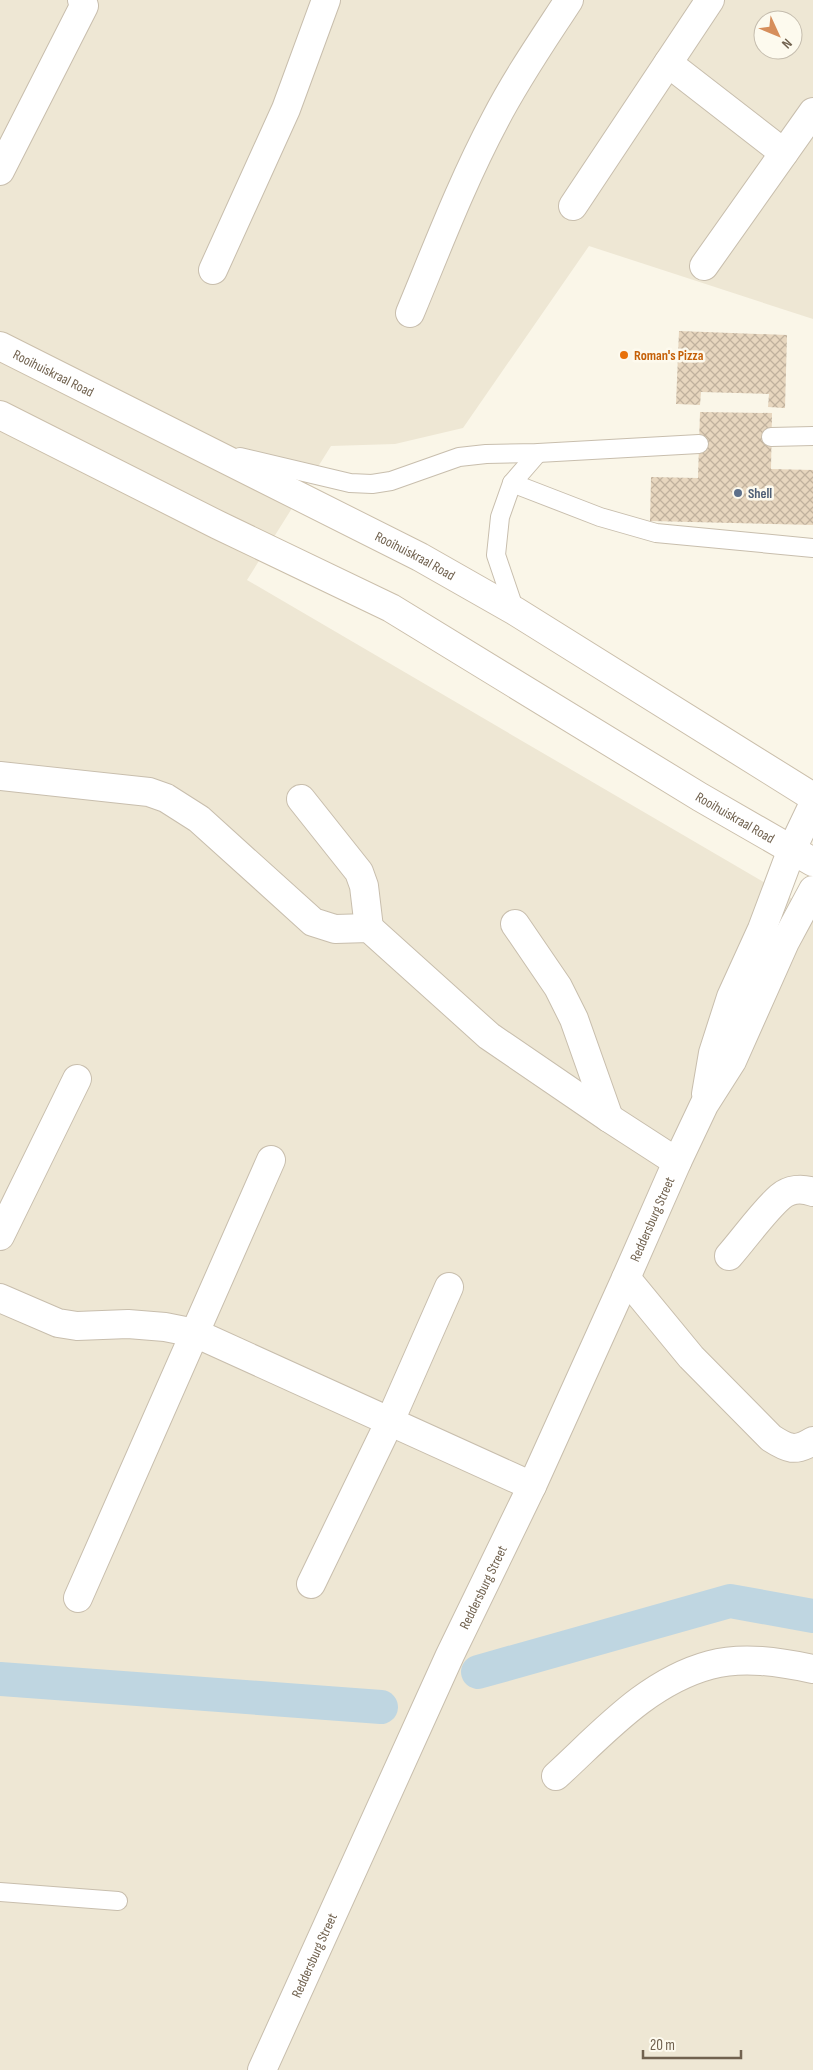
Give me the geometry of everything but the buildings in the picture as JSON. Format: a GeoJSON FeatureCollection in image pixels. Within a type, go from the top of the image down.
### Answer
{"type":"FeatureCollection","features":[{"type":"Feature","properties":{"kind":"street"},"geometry":{"type":"LineString","coordinates":[[0,171],[84,6],[82,0]]}},
{"type":"Feature","properties":{"kind":"street"},"geometry":{"type":"LineString","coordinates":[[213,270],[286,109],[326,0]]}},
{"type":"Feature","properties":{"kind":"street"},"geometry":{"type":"LineString","coordinates":[[410,313],[464,184],[495,120],[523,70],[569,0]]}},
{"type":"Feature","properties":{"kind":"street"},"geometry":{"type":"LineString","coordinates":[[573,206],[710,0]]}},
{"type":"Feature","properties":{"kind":"street"},"geometry":{"type":"LineString","coordinates":[[668,63],[784,153]]}},
{"type":"Feature","properties":{"kind":"street"},"geometry":{"type":"LineString","coordinates":[[704,266],[813,112]]}},
{"type":"Feature","properties":{"kind":"street","name":"Rooihuiskraal Road"},"geometry":{"type":"LineString","coordinates":[[0,346],[420,557],[515,611],[813,797]]}},
{"type":"Feature","properties":{"kind":"street","name":"Rooihuiskraal Road"},"geometry":{"type":"LineString","coordinates":[[0,415],[218,525],[391,608],[700,797],[803,856]]}},
{"type":"Feature","properties":{"kind":"street"},"geometry":{"type":"LineString","coordinates":[[0,776],[149,792],[166,798],[200,819],[313,922],[335,929],[369,928]]}},
{"type":"Feature","properties":{"kind":"street"},"geometry":{"type":"LineString","coordinates":[[301,799],[360,872],[364,886],[369,928],[489,1036],[677,1162]]}},
{"type":"Feature","properties":{"kind":"street","name":"Reddersburg Street"},"geometry":{"type":"LineString","coordinates":[[704,1105],[712,1053],[731,998],[762,929],[803,856],[813,805]]}},
{"type":"Feature","properties":{"kind":"street","name":"Reddersburg Street"},"geometry":{"type":"LineString","coordinates":[[262,2070],[450,1655],[532,1486],[677,1162],[704,1105],[732,1061],[785,942],[813,890]]}},
{"type":"Feature","properties":{"kind":"street"},"geometry":{"type":"LineString","coordinates":[[515,924],[558,987],[574,1018],[609,1118]]}},
{"type":"Feature","properties":{"kind":"street"},"geometry":{"type":"LineString","coordinates":[[0,1236],[77,1079]]}},
{"type":"Feature","properties":{"kind":"street"},"geometry":{"type":"LineString","coordinates":[[78,1598],[271,1160]]}},
{"type":"Feature","properties":{"kind":"street"},"geometry":{"type":"LineString","coordinates":[[729,1256],[781,1196],[793,1190],[813,1192]]}},
{"type":"Feature","properties":{"kind":"street"},"geometry":{"type":"LineString","coordinates":[[626,1278],[690,1358],[771,1438],[785,1448],[801,1448],[813,1441]]}},
{"type":"Feature","properties":{"kind":"street"},"geometry":{"type":"LineString","coordinates":[[311,1584],[390,1421],[449,1287]]}},
{"type":"Feature","properties":{"kind":"street"},"geometry":{"type":"LineString","coordinates":[[0,1298],[58,1323],[77,1326],[128,1324],[165,1327],[195,1333],[532,1486]]}},
{"type":"Feature","properties":{"kind":"street"},"geometry":{"type":"LineString","coordinates":[[556,1776],[633,1706],[674,1678],[712,1664],[751,1660],[813,1668]]}},
{"type":"Feature","properties":{"kind":"lane"},"geometry":{"type":"LineString","coordinates":[[771,437],[813,436]]}},
{"type":"Feature","properties":{"kind":"lane"},"geometry":{"type":"LineString","coordinates":[[203,448],[350,483],[372,484],[390,481],[459,457],[486,454],[699,444]]}},
{"type":"Feature","properties":{"kind":"lane"},"geometry":{"type":"LineString","coordinates":[[515,611],[496,555],[500,517],[512,483],[538,453]]}},
{"type":"Feature","properties":{"kind":"lane"},"geometry":{"type":"LineString","coordinates":[[512,483],[600,517],[656,533],[813,548]]}},
{"type":"Feature","properties":{"kind":"lane"},"geometry":{"type":"LineString","coordinates":[[0,1892],[118,1901]]}},
{"type":"Feature","properties":{"kind":"shaded area"},"geometry":{"type":"Polygon","coordinates":[[[0,0],[813,0],[813,319],[589,246],[463,428],[395,444],[331,446],[247,580],[813,911],[813,2070],[0,2070],[0,0]]]}},
{"type":"Feature","properties":{"kind":"waterway"},"geometry":{"type":"LineString","coordinates":[[478,1672],[730,1601],[813,1616]]}},
{"type":"Feature","properties":{"kind":"waterway"},"geometry":{"type":"LineString","coordinates":[[0,1679],[381,1707]]}},
{"type":"Feature","properties":{"kind":"place","name":"Roman's Pizza"},"geometry":{"type":"Point","coordinates":[624,355]}},
{"type":"Feature","properties":{"kind":"place","name":"Shell"},"geometry":{"type":"Point","coordinates":[738,493]}}]}
